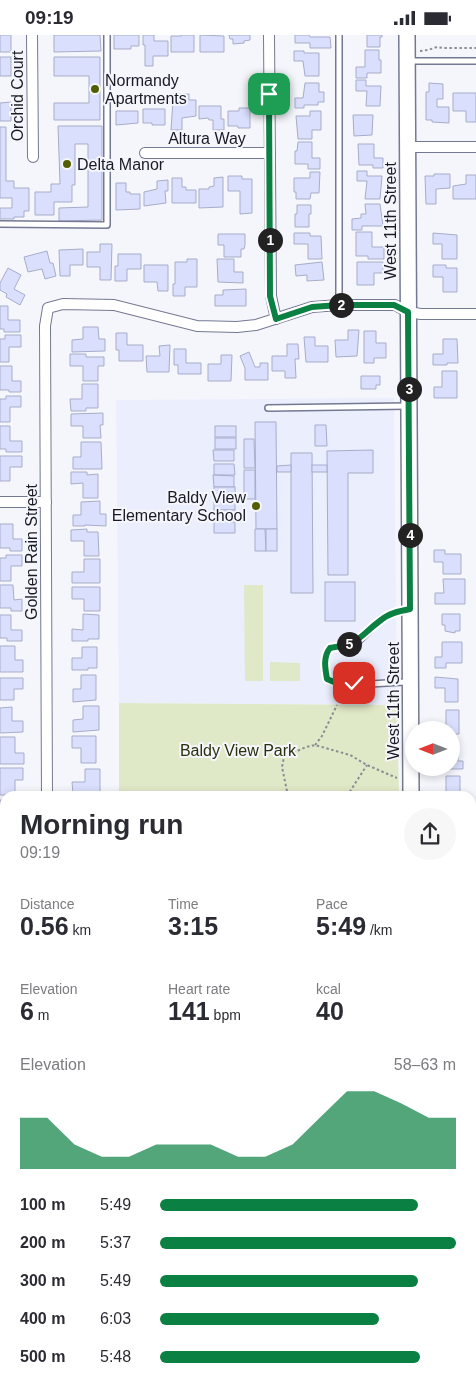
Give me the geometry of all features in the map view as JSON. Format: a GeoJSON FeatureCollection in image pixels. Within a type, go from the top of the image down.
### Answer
{"type":"FeatureCollection","features":[{"type":"Feature","properties":{"kind":"street","name":"Orchid Court"},"geometry":{"type":"LineString","coordinates":[[32,35],[33,157]]}},
{"type":"Feature","properties":{"kind":"street"},"geometry":{"type":"LineString","coordinates":[[269,35],[270,296],[276,319],[312,307],[339,305],[394,305],[408,312],[421,314],[476,314]]}},
{"type":"Feature","properties":{"kind":"street","name":"West 11th Street"},"geometry":{"type":"LineString","coordinates":[[407,35],[411,791]]}},
{"type":"Feature","properties":{"kind":"street"},"geometry":{"type":"LineString","coordinates":[[408,147],[476,147]]}},
{"type":"Feature","properties":{"kind":"street","name":"Altura Way"},"geometry":{"type":"LineString","coordinates":[[145,153],[270,153]]}},
{"type":"Feature","properties":{"kind":"street","name":"Golden Rain Street"},"geometry":{"type":"LineString","coordinates":[[48,791],[45,326],[48,308],[63,304],[114,305],[196,326],[236,327],[256,325],[276,319]]}},
{"type":"Feature","properties":{"kind":"street"},"geometry":{"type":"LineString","coordinates":[[0,502],[46,502]]}},
{"type":"Feature","properties":{"kind":"lane"},"geometry":{"type":"LineString","coordinates":[[0,224],[107,225],[107,35]]}},
{"type":"Feature","properties":{"kind":"lane"},"geometry":{"type":"LineString","coordinates":[[339,35],[339,305]]}},
{"type":"Feature","properties":{"kind":"lane"},"geometry":{"type":"LineString","coordinates":[[407,61],[476,61]]}},
{"type":"Feature","properties":{"kind":"lane"},"geometry":{"type":"LineString","coordinates":[[268,408],[409,406]]}},
{"type":"Feature","properties":{"kind":"lane"},"geometry":{"type":"LineString","coordinates":[[410,609],[381,619],[359,641],[345,646],[330,648],[326,653],[325,667],[327,679],[334,682],[411,681]]}},
{"type":"Feature","properties":{"kind":"path"},"geometry":{"type":"LineString","coordinates":[[420,51],[428,51],[437,47],[476,48]]}},
{"type":"Feature","properties":{"kind":"path"},"geometry":{"type":"LineString","coordinates":[[315,745],[322,736],[337,705]]}},
{"type":"Feature","properties":{"kind":"path"},"geometry":{"type":"LineString","coordinates":[[287,791],[282,767],[284,757],[315,745],[350,755],[367,765],[398,778]]}},
{"type":"Feature","properties":{"kind":"path"},"geometry":{"type":"LineString","coordinates":[[350,791],[367,765]]}},
{"type":"Feature","properties":{"kind":"shaded area","name":"Baldy View Elementary School"},"geometry":{"type":"Polygon","coordinates":[[[394,398],[397,705],[119,703],[116,400],[394,398]]]}},
{"type":"Feature","properties":{"kind":"green space"},"geometry":{"type":"Polygon","coordinates":[[[244,585],[263,585],[263,681],[245,681],[244,585]]]}},
{"type":"Feature","properties":{"kind":"green space"},"geometry":{"type":"Polygon","coordinates":[[[270,662],[300,663],[300,681],[270,681],[270,662]]]}},
{"type":"Feature","properties":{"kind":"green space","name":"Baldy View Park"},"geometry":{"type":"Polygon","coordinates":[[[119,703],[397,705],[399,791],[119,791],[119,703]]]}},
{"type":"Feature","properties":{"kind":"building"},"geometry":{"type":"Polygon","coordinates":[[[0,35],[11,35],[11,52],[0,52],[0,35]]]}},
{"type":"Feature","properties":{"kind":"building"},"geometry":{"type":"Polygon","coordinates":[[[54,35],[100,35],[101,51],[54,52],[54,35]]]}},
{"type":"Feature","properties":{"kind":"building"},"geometry":{"type":"Polygon","coordinates":[[[114,35],[139,35],[139,46],[131,46],[131,49],[114,49],[114,35]]]}},
{"type":"Feature","properties":{"kind":"building"},"geometry":{"type":"Polygon","coordinates":[[[143,35],[154,35],[154,41],[168,41],[168,56],[153,56],[153,66],[145,66],[143,35]]]}},
{"type":"Feature","properties":{"kind":"building"},"geometry":{"type":"Polygon","coordinates":[[[194,35],[194,52],[171,52],[171,36],[194,35]]]}},
{"type":"Feature","properties":{"kind":"building"},"geometry":{"type":"Polygon","coordinates":[[[200,35],[224,36],[224,52],[200,52],[200,35]]]}},
{"type":"Feature","properties":{"kind":"building"},"geometry":{"type":"Polygon","coordinates":[[[229,35],[250,35],[250,40],[244,41],[244,43],[233,44],[233,39],[230,39],[229,35]]]}},
{"type":"Feature","properties":{"kind":"building"},"geometry":{"type":"Polygon","coordinates":[[[295,35],[330,37],[331,48],[310,48],[310,43],[295,43],[295,35]]]}},
{"type":"Feature","properties":{"kind":"building"},"geometry":{"type":"Polygon","coordinates":[[[367,35],[382,35],[380,37],[380,47],[367,47],[367,35]]]}},
{"type":"Feature","properties":{"kind":"building"},"geometry":{"type":"Polygon","coordinates":[[[365,50],[379,50],[381,73],[367,73],[367,78],[356,78],[356,67],[365,67],[365,50]]]}},
{"type":"Feature","properties":{"kind":"building"},"geometry":{"type":"Polygon","coordinates":[[[294,51],[319,53],[319,76],[305,76],[303,61],[294,61],[294,51]]]}},
{"type":"Feature","properties":{"kind":"building"},"geometry":{"type":"Polygon","coordinates":[[[0,57],[11,57],[11,76],[0,76],[0,57]]]}},
{"type":"Feature","properties":{"kind":"building","name":"Normandy Apartments"},"geometry":{"type":"Polygon","coordinates":[[[54,57],[100,57],[100,120],[54,120],[54,103],[89,103],[89,76],[54,76],[54,57]]]}},
{"type":"Feature","properties":{"kind":"building"},"geometry":{"type":"Polygon","coordinates":[[[356,80],[366,80],[366,86],[381,86],[380,106],[366,106],[367,91],[356,91],[356,80]]]}},
{"type":"Feature","properties":{"kind":"building"},"geometry":{"type":"Polygon","coordinates":[[[305,83],[319,83],[319,92],[324,92],[324,102],[318,102],[318,105],[304,105],[304,108],[295,108],[295,98],[303,98],[305,83]]]}},
{"type":"Feature","properties":{"kind":"building"},"geometry":{"type":"Polygon","coordinates":[[[429,83],[443,84],[443,99],[437,99],[437,107],[449,107],[449,123],[426,120],[426,92],[429,92],[429,83]]]}},
{"type":"Feature","properties":{"kind":"building"},"geometry":{"type":"Polygon","coordinates":[[[453,93],[476,93],[476,122],[466,122],[466,111],[453,111],[453,93]]]}},
{"type":"Feature","properties":{"kind":"building"},"geometry":{"type":"Polygon","coordinates":[[[178,94],[189,94],[189,100],[196,100],[196,116],[182,118],[182,130],[171,130],[173,100],[178,100],[178,94]]]}},
{"type":"Feature","properties":{"kind":"building"},"geometry":{"type":"Polygon","coordinates":[[[11,102],[11,121],[0,121],[0,103],[11,102]]]}},
{"type":"Feature","properties":{"kind":"building"},"geometry":{"type":"Polygon","coordinates":[[[199,106],[221,106],[221,119],[224,119],[224,130],[213,130],[213,120],[208,118],[199,119],[199,106]]]}},
{"type":"Feature","properties":{"kind":"building"},"geometry":{"type":"Polygon","coordinates":[[[239,108],[250,108],[250,128],[228,126],[228,111],[239,111],[239,108]]]}},
{"type":"Feature","properties":{"kind":"building"},"geometry":{"type":"Polygon","coordinates":[[[143,109],[165,109],[165,125],[143,123],[143,109]]]}},
{"type":"Feature","properties":{"kind":"building"},"geometry":{"type":"Polygon","coordinates":[[[116,111],[138,111],[138,123],[116,125],[116,111]]]}},
{"type":"Feature","properties":{"kind":"building"},"geometry":{"type":"Polygon","coordinates":[[[310,111],[321,111],[321,130],[312,130],[312,139],[298,139],[296,116],[310,116],[310,111]]]}},
{"type":"Feature","properties":{"kind":"building"},"geometry":{"type":"Polygon","coordinates":[[[353,115],[373,115],[372,135],[354,136],[353,115]]]}},
{"type":"Feature","properties":{"kind":"building","name":"Delta Manor"},"geometry":{"type":"Polygon","coordinates":[[[58,126],[102,126],[102,220],[59,221],[59,208],[88,207],[88,144],[75,144],[75,185],[72,185],[72,202],[54,202],[54,215],[35,215],[35,192],[51,192],[51,184],[60,184],[58,126]]]}},
{"type":"Feature","properties":{"kind":"building"},"geometry":{"type":"Polygon","coordinates":[[[0,127],[6,127],[6,181],[14,181],[14,188],[29,188],[29,211],[24,211],[24,217],[0,219],[0,208],[12,208],[12,198],[0,198],[0,127]]]}},
{"type":"Feature","properties":{"kind":"building"},"geometry":{"type":"Polygon","coordinates":[[[298,142],[312,142],[312,158],[320,158],[320,169],[308,169],[308,164],[295,164],[295,151],[297,151],[298,142]]]}},
{"type":"Feature","properties":{"kind":"building"},"geometry":{"type":"Polygon","coordinates":[[[358,144],[374,144],[374,158],[383,158],[383,168],[373,168],[373,165],[359,165],[358,144]]]}},
{"type":"Feature","properties":{"kind":"building"},"geometry":{"type":"Polygon","coordinates":[[[357,171],[367,171],[367,176],[382,176],[380,199],[365,199],[367,181],[357,181],[357,171]]]}},
{"type":"Feature","properties":{"kind":"building"},"geometry":{"type":"Polygon","coordinates":[[[310,172],[320,172],[319,193],[311,193],[310,199],[296,199],[294,178],[310,178],[310,172]]]}},
{"type":"Feature","properties":{"kind":"building"},"geometry":{"type":"Polygon","coordinates":[[[434,174],[450,174],[450,188],[436,189],[436,204],[426,204],[425,176],[434,176],[434,174]]]}},
{"type":"Feature","properties":{"kind":"building"},"geometry":{"type":"Polygon","coordinates":[[[466,175],[476,175],[476,199],[453,199],[453,186],[466,184],[466,175]]]}},
{"type":"Feature","properties":{"kind":"building"},"geometry":{"type":"Polygon","coordinates":[[[228,176],[242,176],[242,179],[252,179],[252,213],[240,214],[240,191],[228,191],[228,176]]]}},
{"type":"Feature","properties":{"kind":"building"},"geometry":{"type":"Polygon","coordinates":[[[223,177],[223,207],[199,208],[199,189],[209,189],[209,187],[214,186],[214,178],[223,177]]]}},
{"type":"Feature","properties":{"kind":"building"},"geometry":{"type":"Polygon","coordinates":[[[172,178],[182,178],[182,187],[186,187],[186,190],[196,190],[196,203],[172,203],[172,178]]]}},
{"type":"Feature","properties":{"kind":"building"},"geometry":{"type":"Polygon","coordinates":[[[168,180],[168,191],[165,191],[166,203],[144,206],[144,192],[157,189],[157,181],[168,180]]]}},
{"type":"Feature","properties":{"kind":"building"},"geometry":{"type":"Polygon","coordinates":[[[116,183],[126,183],[126,192],[130,192],[130,194],[140,194],[140,209],[116,210],[116,183]]]}},
{"type":"Feature","properties":{"kind":"building"},"geometry":{"type":"Polygon","coordinates":[[[365,204],[380,204],[383,226],[362,226],[362,230],[352,230],[352,219],[361,218],[361,214],[366,214],[365,204]]]}},
{"type":"Feature","properties":{"kind":"building"},"geometry":{"type":"Polygon","coordinates":[[[297,205],[311,205],[309,227],[295,227],[297,205]]]}},
{"type":"Feature","properties":{"kind":"building"},"geometry":{"type":"Polygon","coordinates":[[[356,232],[372,232],[372,247],[384,247],[384,259],[368,259],[368,256],[356,256],[356,232]]]}},
{"type":"Feature","properties":{"kind":"building"},"geometry":{"type":"Polygon","coordinates":[[[294,233],[310,233],[310,236],[321,236],[322,259],[308,259],[308,244],[294,244],[294,233]]]}},
{"type":"Feature","properties":{"kind":"building"},"geometry":{"type":"Polygon","coordinates":[[[433,233],[457,235],[457,259],[442,259],[442,244],[433,244],[433,233]]]}},
{"type":"Feature","properties":{"kind":"building"},"geometry":{"type":"Polygon","coordinates":[[[218,234],[245,234],[245,245],[244,249],[241,249],[241,257],[224,257],[224,245],[218,245],[218,234]]]}},
{"type":"Feature","properties":{"kind":"building"},"geometry":{"type":"Polygon","coordinates":[[[100,244],[112,244],[111,280],[100,280],[100,267],[87,267],[87,252],[100,252],[100,244]]]}},
{"type":"Feature","properties":{"kind":"building"},"geometry":{"type":"Polygon","coordinates":[[[83,249],[83,265],[70,265],[70,276],[60,276],[59,250],[83,249]]]}},
{"type":"Feature","properties":{"kind":"building"},"geometry":{"type":"Polygon","coordinates":[[[47,251],[50,263],[53,263],[56,276],[45,279],[42,269],[28,272],[24,257],[47,251]]]}},
{"type":"Feature","properties":{"kind":"building"},"geometry":{"type":"Polygon","coordinates":[[[118,254],[141,254],[141,269],[127,269],[127,281],[115,281],[115,266],[118,266],[118,254]]]}},
{"type":"Feature","properties":{"kind":"building"},"geometry":{"type":"Polygon","coordinates":[[[187,259],[197,259],[197,287],[185,287],[185,296],[173,296],[175,262],[187,262],[187,259]]]}},
{"type":"Feature","properties":{"kind":"building"},"geometry":{"type":"Polygon","coordinates":[[[217,259],[234,259],[234,272],[243,272],[243,283],[218,282],[217,259]]]}},
{"type":"Feature","properties":{"kind":"building"},"geometry":{"type":"Polygon","coordinates":[[[322,262],[324,280],[307,281],[307,275],[296,276],[295,265],[322,262]]]}},
{"type":"Feature","properties":{"kind":"building"},"geometry":{"type":"Polygon","coordinates":[[[357,262],[383,262],[383,273],[374,273],[374,285],[357,285],[357,262]]]}},
{"type":"Feature","properties":{"kind":"building"},"geometry":{"type":"Polygon","coordinates":[[[144,265],[168,265],[168,291],[158,291],[157,282],[144,282],[144,265]]]}},
{"type":"Feature","properties":{"kind":"building"},"geometry":{"type":"Polygon","coordinates":[[[433,265],[446,265],[446,268],[457,268],[457,292],[443,292],[443,277],[433,277],[433,265]]]}},
{"type":"Feature","properties":{"kind":"building"},"geometry":{"type":"Polygon","coordinates":[[[8,268],[21,275],[14,289],[25,295],[20,305],[6,297],[7,294],[0,290],[0,283],[8,268]]]}},
{"type":"Feature","properties":{"kind":"building"},"geometry":{"type":"Polygon","coordinates":[[[246,289],[246,306],[215,306],[215,295],[223,295],[223,290],[246,289]]]}},
{"type":"Feature","properties":{"kind":"building"},"geometry":{"type":"Polygon","coordinates":[[[0,306],[8,306],[8,320],[20,320],[20,332],[4,332],[4,329],[0,329],[0,306]]]}},
{"type":"Feature","properties":{"kind":"building"},"geometry":{"type":"Polygon","coordinates":[[[83,327],[98,327],[99,339],[105,339],[105,351],[72,352],[72,340],[83,339],[83,327]]]}},
{"type":"Feature","properties":{"kind":"building"},"geometry":{"type":"Polygon","coordinates":[[[348,330],[359,330],[357,356],[336,357],[335,340],[348,340],[348,330]]]}},
{"type":"Feature","properties":{"kind":"building"},"geometry":{"type":"Polygon","coordinates":[[[364,331],[376,331],[376,343],[386,343],[386,358],[374,358],[374,363],[364,363],[364,331]]]}},
{"type":"Feature","properties":{"kind":"building"},"geometry":{"type":"Polygon","coordinates":[[[116,333],[127,333],[127,345],[143,345],[143,361],[119,361],[119,350],[116,350],[116,333]]]}},
{"type":"Feature","properties":{"kind":"building"},"geometry":{"type":"Polygon","coordinates":[[[5,335],[21,335],[21,347],[9,347],[9,362],[0,362],[0,339],[5,339],[5,335]]]}},
{"type":"Feature","properties":{"kind":"building"},"geometry":{"type":"Polygon","coordinates":[[[304,337],[315,337],[315,346],[328,346],[328,362],[306,362],[304,337]]]}},
{"type":"Feature","properties":{"kind":"building"},"geometry":{"type":"Polygon","coordinates":[[[443,339],[457,339],[458,363],[433,365],[433,354],[443,354],[443,339]]]}},
{"type":"Feature","properties":{"kind":"building"},"geometry":{"type":"Polygon","coordinates":[[[287,344],[298,344],[299,359],[295,359],[296,378],[285,378],[285,371],[272,371],[272,356],[287,356],[287,344]]]}},
{"type":"Feature","properties":{"kind":"building"},"geometry":{"type":"Polygon","coordinates":[[[170,345],[169,372],[147,372],[146,356],[160,356],[159,346],[170,345]]]}},
{"type":"Feature","properties":{"kind":"building"},"geometry":{"type":"Polygon","coordinates":[[[174,349],[186,349],[186,363],[201,363],[201,374],[178,374],[178,365],[174,365],[174,349]]]}},
{"type":"Feature","properties":{"kind":"building"},"geometry":{"type":"Polygon","coordinates":[[[249,352],[255,367],[260,367],[260,363],[268,363],[268,380],[245,380],[245,368],[240,356],[249,352]]]}},
{"type":"Feature","properties":{"kind":"building"},"geometry":{"type":"Polygon","coordinates":[[[70,354],[86,354],[86,357],[104,357],[104,366],[98,366],[98,381],[83,381],[83,366],[70,366],[70,354]]]}},
{"type":"Feature","properties":{"kind":"building"},"geometry":{"type":"Polygon","coordinates":[[[221,355],[232,355],[231,381],[208,381],[208,364],[221,364],[221,355]]]}},
{"type":"Feature","properties":{"kind":"building"},"geometry":{"type":"Polygon","coordinates":[[[0,366],[12,366],[12,381],[21,381],[21,392],[0,390],[0,366]]]}},
{"type":"Feature","properties":{"kind":"building"},"geometry":{"type":"Polygon","coordinates":[[[442,371],[457,371],[457,398],[434,398],[434,387],[442,387],[442,371]]]}},
{"type":"Feature","properties":{"kind":"building"},"geometry":{"type":"Polygon","coordinates":[[[361,376],[380,376],[380,385],[376,385],[376,389],[361,389],[361,376]]]}},
{"type":"Feature","properties":{"kind":"building"},"geometry":{"type":"Polygon","coordinates":[[[82,384],[98,384],[98,408],[86,408],[86,411],[71,411],[70,399],[82,399],[82,384]]]}},
{"type":"Feature","properties":{"kind":"building"},"geometry":{"type":"Polygon","coordinates":[[[6,396],[21,396],[21,407],[10,407],[10,422],[0,422],[0,399],[6,399],[6,396]]]}},
{"type":"Feature","properties":{"kind":"building"},"geometry":{"type":"Polygon","coordinates":[[[103,413],[103,425],[100,425],[101,438],[83,438],[83,426],[71,426],[71,414],[103,413]]]}},
{"type":"Feature","properties":{"kind":"building"},"geometry":{"type":"Polygon","coordinates":[[[255,422],[276,422],[277,529],[256,529],[255,422]]]}},
{"type":"Feature","properties":{"kind":"building"},"geometry":{"type":"Polygon","coordinates":[[[315,425],[326,425],[327,446],[315,446],[315,425]]]}},
{"type":"Feature","properties":{"kind":"building"},"geometry":{"type":"Polygon","coordinates":[[[0,426],[10,426],[10,441],[22,441],[22,452],[6,452],[6,449],[0,449],[0,426]]]}},
{"type":"Feature","properties":{"kind":"building"},"geometry":{"type":"Polygon","coordinates":[[[215,426],[236,426],[236,437],[215,437],[215,426]]]}},
{"type":"Feature","properties":{"kind":"building"},"geometry":{"type":"Polygon","coordinates":[[[215,438],[236,438],[236,449],[215,449],[215,438]]]}},
{"type":"Feature","properties":{"kind":"building"},"geometry":{"type":"Polygon","coordinates":[[[244,439],[254,439],[255,468],[244,468],[244,439]]]}},
{"type":"Feature","properties":{"kind":"building"},"geometry":{"type":"Polygon","coordinates":[[[81,442],[101,442],[102,469],[73,469],[73,457],[81,457],[81,442]]]}},
{"type":"Feature","properties":{"kind":"building"},"geometry":{"type":"Polygon","coordinates":[[[213,450],[234,450],[234,461],[214,461],[213,450]]]}},
{"type":"Feature","properties":{"kind":"building"},"geometry":{"type":"Polygon","coordinates":[[[373,450],[373,473],[348,473],[348,575],[328,575],[327,451],[373,450]]]}},
{"type":"Feature","properties":{"kind":"building"},"geometry":{"type":"Polygon","coordinates":[[[291,453],[312,453],[313,593],[291,593],[291,453]]]}},
{"type":"Feature","properties":{"kind":"building"},"geometry":{"type":"Polygon","coordinates":[[[0,456],[22,456],[22,467],[10,467],[10,481],[0,481],[0,456]]]}},
{"type":"Feature","properties":{"kind":"building"},"geometry":{"type":"Polygon","coordinates":[[[214,464],[234,464],[235,475],[214,475],[214,464]]]}},
{"type":"Feature","properties":{"kind":"building"},"geometry":{"type":"Polygon","coordinates":[[[291,465],[291,472],[277,472],[277,466],[291,465]]]}},
{"type":"Feature","properties":{"kind":"building"},"geometry":{"type":"Polygon","coordinates":[[[312,465],[327,465],[327,472],[312,472],[312,465]]]}},
{"type":"Feature","properties":{"kind":"building"},"geometry":{"type":"Polygon","coordinates":[[[244,470],[255,470],[255,499],[244,499],[244,470]]]}},
{"type":"Feature","properties":{"kind":"building"},"geometry":{"type":"Polygon","coordinates":[[[71,472],[87,472],[87,475],[98,474],[98,498],[83,498],[83,483],[71,484],[71,472]]]}},
{"type":"Feature","properties":{"kind":"building"},"geometry":{"type":"Polygon","coordinates":[[[213,475],[234,476],[234,487],[214,487],[213,475]]]}},
{"type":"Feature","properties":{"kind":"building"},"geometry":{"type":"Polygon","coordinates":[[[214,487],[235,487],[235,498],[214,498],[214,487]]]}},
{"type":"Feature","properties":{"kind":"building"},"geometry":{"type":"Polygon","coordinates":[[[214,499],[235,499],[235,510],[214,510],[214,499]]]}},
{"type":"Feature","properties":{"kind":"building"},"geometry":{"type":"Polygon","coordinates":[[[100,501],[100,514],[106,514],[106,526],[73,526],[73,515],[81,515],[81,502],[100,501]]]}},
{"type":"Feature","properties":{"kind":"building"},"geometry":{"type":"Polygon","coordinates":[[[214,510],[235,510],[235,521],[214,521],[214,510]]]}},
{"type":"Feature","properties":{"kind":"building"},"geometry":{"type":"Polygon","coordinates":[[[214,521],[235,522],[235,533],[214,533],[214,521]]]}},
{"type":"Feature","properties":{"kind":"building"},"geometry":{"type":"Polygon","coordinates":[[[0,524],[13,524],[13,539],[22,539],[22,551],[10,551],[10,548],[0,548],[0,524]]]}},
{"type":"Feature","properties":{"kind":"building"},"geometry":{"type":"Polygon","coordinates":[[[87,529],[87,532],[98,532],[99,556],[84,556],[84,541],[71,541],[71,530],[87,529]]]}},
{"type":"Feature","properties":{"kind":"building"},"geometry":{"type":"Polygon","coordinates":[[[255,529],[265,529],[266,551],[255,551],[255,529]]]}},
{"type":"Feature","properties":{"kind":"building"},"geometry":{"type":"Polygon","coordinates":[[[266,529],[277,529],[277,551],[266,551],[266,529]]]}},
{"type":"Feature","properties":{"kind":"building"},"geometry":{"type":"Polygon","coordinates":[[[434,550],[445,550],[445,554],[461,554],[461,574],[443,574],[443,562],[434,562],[434,550]]]}},
{"type":"Feature","properties":{"kind":"building"},"geometry":{"type":"Polygon","coordinates":[[[6,555],[22,555],[22,566],[11,566],[11,581],[0,581],[0,558],[6,558],[6,555]]]}},
{"type":"Feature","properties":{"kind":"building"},"geometry":{"type":"Polygon","coordinates":[[[84,559],[100,559],[100,583],[72,583],[72,572],[84,572],[84,559]]]}},
{"type":"Feature","properties":{"kind":"building"},"geometry":{"type":"Polygon","coordinates":[[[443,579],[465,579],[465,604],[435,604],[435,593],[444,593],[443,579]]]}},
{"type":"Feature","properties":{"kind":"building"},"geometry":{"type":"Polygon","coordinates":[[[325,582],[355,582],[355,621],[325,621],[325,582]]]}},
{"type":"Feature","properties":{"kind":"building"},"geometry":{"type":"Polygon","coordinates":[[[0,585],[13,585],[14,600],[22,599],[22,611],[0,608],[0,585]]]}},
{"type":"Feature","properties":{"kind":"building"},"geometry":{"type":"Polygon","coordinates":[[[72,587],[100,587],[100,611],[84,611],[84,599],[72,599],[72,587]]]}},
{"type":"Feature","properties":{"kind":"building"},"geometry":{"type":"Polygon","coordinates":[[[83,614],[99,615],[99,639],[72,641],[72,629],[83,630],[83,614]]]}},
{"type":"Feature","properties":{"kind":"building"},"geometry":{"type":"Polygon","coordinates":[[[442,614],[460,614],[460,631],[455,631],[455,633],[445,631],[445,625],[442,625],[442,614]]]}},
{"type":"Feature","properties":{"kind":"building"},"geometry":{"type":"Polygon","coordinates":[[[0,615],[11,615],[11,630],[22,630],[22,641],[7,641],[7,638],[0,638],[0,615]]]}},
{"type":"Feature","properties":{"kind":"building"},"geometry":{"type":"Polygon","coordinates":[[[442,642],[462,642],[462,663],[446,663],[446,668],[435,668],[435,657],[442,657],[442,642]]]}},
{"type":"Feature","properties":{"kind":"building"},"geometry":{"type":"Polygon","coordinates":[[[0,646],[15,646],[15,660],[23,660],[23,672],[0,672],[0,646]]]}},
{"type":"Feature","properties":{"kind":"building"},"geometry":{"type":"Polygon","coordinates":[[[82,647],[97,647],[97,668],[72,670],[72,658],[82,658],[82,647]]]}},
{"type":"Feature","properties":{"kind":"building"},"geometry":{"type":"Polygon","coordinates":[[[81,675],[96,675],[96,700],[73,702],[73,689],[81,689],[81,675]]]}},
{"type":"Feature","properties":{"kind":"building"},"geometry":{"type":"Polygon","coordinates":[[[435,677],[458,679],[458,702],[445,702],[445,688],[435,688],[435,677]]]}},
{"type":"Feature","properties":{"kind":"building"},"geometry":{"type":"Polygon","coordinates":[[[0,678],[23,678],[23,689],[14,689],[14,700],[0,700],[0,678]]]}},
{"type":"Feature","properties":{"kind":"building"},"geometry":{"type":"Polygon","coordinates":[[[83,706],[99,706],[99,730],[73,732],[73,720],[83,719],[83,706]]]}},
{"type":"Feature","properties":{"kind":"building"},"geometry":{"type":"Polygon","coordinates":[[[12,707],[12,721],[23,721],[23,732],[0,733],[0,708],[12,707]]]}},
{"type":"Feature","properties":{"kind":"building"},"geometry":{"type":"Polygon","coordinates":[[[446,710],[459,710],[459,721],[446,721],[446,710]]]}},
{"type":"Feature","properties":{"kind":"building"},"geometry":{"type":"Polygon","coordinates":[[[72,736],[96,736],[96,763],[81,763],[81,748],[72,748],[72,736]]]}},
{"type":"Feature","properties":{"kind":"building"},"geometry":{"type":"Polygon","coordinates":[[[0,737],[15,737],[15,753],[24,753],[24,764],[0,764],[0,737]]]}},
{"type":"Feature","properties":{"kind":"building"},"geometry":{"type":"Polygon","coordinates":[[[460,761],[463,761],[463,769],[460,769],[460,761]]]}},
{"type":"Feature","properties":{"kind":"building"},"geometry":{"type":"Polygon","coordinates":[[[0,768],[23,768],[23,780],[15,780],[15,791],[0,791],[0,768]]]}},
{"type":"Feature","properties":{"kind":"building"},"geometry":{"type":"Polygon","coordinates":[[[85,769],[100,769],[100,791],[73,791],[72,782],[85,782],[85,769]]]}},
{"type":"Feature","properties":{"kind":"building"},"geometry":{"type":"Polygon","coordinates":[[[446,776],[460,776],[460,791],[446,791],[446,776]]]}},
{"type":"Feature","properties":{"kind":"place","name":"Normandy Apartments"},"geometry":{"type":"Point","coordinates":[95,89]}},
{"type":"Feature","properties":{"kind":"place","name":"Delta Manor"},"geometry":{"type":"Point","coordinates":[67,164]}},
{"type":"Feature","properties":{"kind":"place","name":"Baldy View Elementary School"},"geometry":{"type":"Point","coordinates":[256,506]}},
{"type":"Feature","properties":{"kind":"route"},"geometry":{"type":"LineString","coordinates":[[269,94],[270,296],[276,319],[312,307],[339,305],[394,305],[408,312],[410,609],[381,619],[359,641],[345,646],[330,648],[326,653],[325,667],[327,679],[334,682],[354,683]]}}]}
